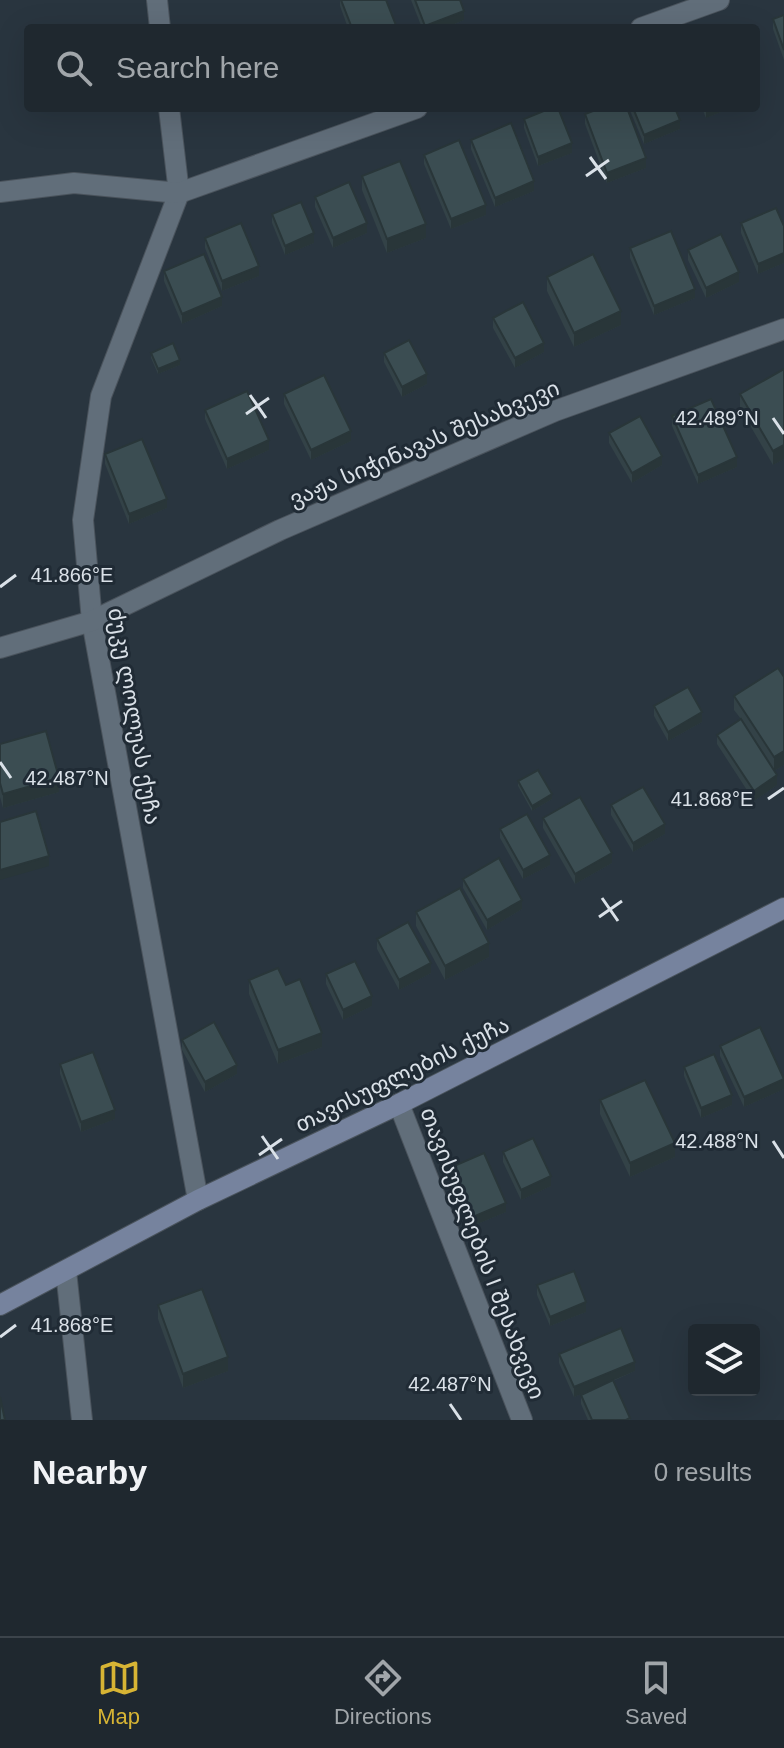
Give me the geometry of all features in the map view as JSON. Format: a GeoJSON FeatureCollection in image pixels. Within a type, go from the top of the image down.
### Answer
{"type":"FeatureCollection","features":[{"type":"Feature","properties":{"kind":"main road","name":"თავისუფლების ქუჩა"},"geometry":{"type":"LineString","coordinates":[[0,1305],[198,1200],[399,1104],[784,908]]}},
{"type":"Feature","properties":{"kind":"street"},"geometry":{"type":"LineString","coordinates":[[157,0],[160,24]]}},
{"type":"Feature","properties":{"kind":"street"},"geometry":{"type":"LineString","coordinates":[[652,24],[719,0]]}},
{"type":"Feature","properties":{"kind":"street","name":"ძუკუ ლოლუას ქუჩა"},"geometry":{"type":"LineString","coordinates":[[169,112],[179,193],[101,396],[83,520],[92,621],[198,1200]]}},
{"type":"Feature","properties":{"kind":"street"},"geometry":{"type":"LineString","coordinates":[[0,192],[74,183],[179,193],[406,112]]}},
{"type":"Feature","properties":{"kind":"street","name":"ვაჟა სიჭინავას შესახვევი"},"geometry":{"type":"LineString","coordinates":[[0,648],[92,621],[280,530],[555,411],[784,329]]}},
{"type":"Feature","properties":{"kind":"street","name":"თავისუფლების I შესახვევი"},"geometry":{"type":"LineString","coordinates":[[399,1104],[522,1420]]}},
{"type":"Feature","properties":{"kind":"street"},"geometry":{"type":"LineString","coordinates":[[66,1271],[82,1420]]}},
{"type":"Feature","properties":{"kind":"building"},"geometry":{"type":"Polygon","coordinates":[[[341,0],[386,0],[395,24],[350,24],[341,0]]]}},
{"type":"Feature","properties":{"kind":"building"},"geometry":{"type":"Polygon","coordinates":[[[415,0],[460,0],[464,11],[424,24],[415,0]]]}},
{"type":"Feature","properties":{"kind":"building"},"geometry":{"type":"Polygon","coordinates":[[[784,15],[784,50],[773,19],[784,15]]]}},
{"type":"Feature","properties":{"kind":"building"},"geometry":{"type":"Polygon","coordinates":[[[541,112],[560,112],[572,143],[538,157],[524,119],[541,112]]]}},
{"type":"Feature","properties":{"kind":"building"},"geometry":{"type":"Polygon","coordinates":[[[629,112],[646,158],[607,173],[585,114],[629,112]]]}},
{"type":"Feature","properties":{"kind":"building"},"geometry":{"type":"Polygon","coordinates":[[[635,112],[677,112],[680,120],[644,135],[635,112]]]}},
{"type":"Feature","properties":{"kind":"building"},"geometry":{"type":"Polygon","coordinates":[[[511,123],[534,181],[495,198],[471,140],[511,123]]]}},
{"type":"Feature","properties":{"kind":"building"},"geometry":{"type":"Polygon","coordinates":[[[459,140],[486,205],[451,219],[424,155],[459,140]]]}},
{"type":"Feature","properties":{"kind":"building"},"geometry":{"type":"Polygon","coordinates":[[[400,161],[426,224],[387,239],[362,176],[400,161]]]}},
{"type":"Feature","properties":{"kind":"building"},"geometry":{"type":"Polygon","coordinates":[[[349,182],[367,223],[333,238],[315,197],[349,182]]]}},
{"type":"Feature","properties":{"kind":"building"},"geometry":{"type":"Polygon","coordinates":[[[301,202],[314,233],[285,246],[272,214],[301,202]]]}},
{"type":"Feature","properties":{"kind":"building"},"geometry":{"type":"Polygon","coordinates":[[[776,208],[784,226],[784,253],[758,264],[741,223],[776,208]]]}},
{"type":"Feature","properties":{"kind":"building"},"geometry":{"type":"Polygon","coordinates":[[[241,223],[259,266],[222,281],[205,238],[241,223]]]}},
{"type":"Feature","properties":{"kind":"building"},"geometry":{"type":"Polygon","coordinates":[[[671,231],[695,289],[654,306],[630,248],[671,231]]]}},
{"type":"Feature","properties":{"kind":"building"},"geometry":{"type":"Polygon","coordinates":[[[721,234],[739,272],[706,288],[688,250],[721,234]]]}},
{"type":"Feature","properties":{"kind":"building"},"geometry":{"type":"Polygon","coordinates":[[[204,254],[222,297],[182,314],[164,271],[204,254]]]}},
{"type":"Feature","properties":{"kind":"building"},"geometry":{"type":"Polygon","coordinates":[[[593,254],[621,311],[574,333],[547,277],[593,254]]]}},
{"type":"Feature","properties":{"kind":"building"},"geometry":{"type":"Polygon","coordinates":[[[523,302],[544,343],[515,358],[493,318],[523,302]]]}},
{"type":"Feature","properties":{"kind":"building"},"geometry":{"type":"Polygon","coordinates":[[[409,340],[427,374],[402,387],[384,353],[409,340]]]}},
{"type":"Feature","properties":{"kind":"building"},"geometry":{"type":"Polygon","coordinates":[[[173,343],[180,360],[158,369],[151,353],[173,343]]]}},
{"type":"Feature","properties":{"kind":"building"},"geometry":{"type":"Polygon","coordinates":[[[784,369],[784,445],[773,451],[740,394],[784,369]]]}},
{"type":"Feature","properties":{"kind":"building"},"geometry":{"type":"Polygon","coordinates":[[[324,375],[351,431],[311,450],[284,394],[324,375]]]}},
{"type":"Feature","properties":{"kind":"building"},"geometry":{"type":"Polygon","coordinates":[[[247,391],[269,440],[227,459],[205,410],[247,391]]]}},
{"type":"Feature","properties":{"kind":"building"},"geometry":{"type":"Polygon","coordinates":[[[711,399],[737,457],[698,475],[672,416],[711,399]]]}},
{"type":"Feature","properties":{"kind":"building"},"geometry":{"type":"Polygon","coordinates":[[[640,416],[662,456],[632,473],[609,433],[640,416]]]}},
{"type":"Feature","properties":{"kind":"building"},"geometry":{"type":"Polygon","coordinates":[[[142,439],[167,499],[129,514],[105,454],[142,439]]]}},
{"type":"Feature","properties":{"kind":"building"},"geometry":{"type":"Polygon","coordinates":[[[778,668],[784,677],[784,751],[774,757],[734,696],[778,668]]]}},
{"type":"Feature","properties":{"kind":"building"},"geometry":{"type":"Polygon","coordinates":[[[688,687],[702,712],[668,732],[654,706],[688,687]]]}},
{"type":"Feature","properties":{"kind":"building"},"geometry":{"type":"Polygon","coordinates":[[[741,719],[777,775],[754,791],[717,735],[741,719]]]}},
{"type":"Feature","properties":{"kind":"building"},"geometry":{"type":"Polygon","coordinates":[[[46,731],[59,778],[3,794],[0,744],[46,731]]]}},
{"type":"Feature","properties":{"kind":"building"},"geometry":{"type":"Polygon","coordinates":[[[538,770],[552,794],[532,806],[518,781],[538,770]]]}},
{"type":"Feature","properties":{"kind":"building"},"geometry":{"type":"Polygon","coordinates":[[[643,787],[665,824],[633,843],[611,805],[643,787]]]}},
{"type":"Feature","properties":{"kind":"building"},"geometry":{"type":"Polygon","coordinates":[[[580,797],[612,853],[575,874],[543,818],[580,797]]]}},
{"type":"Feature","properties":{"kind":"building"},"geometry":{"type":"Polygon","coordinates":[[[36,811],[49,856],[0,870],[0,822],[36,811]]]}},
{"type":"Feature","properties":{"kind":"building"},"geometry":{"type":"Polygon","coordinates":[[[527,814],[550,855],[523,870],[500,829],[527,814]]]}},
{"type":"Feature","properties":{"kind":"building"},"geometry":{"type":"Polygon","coordinates":[[[499,858],[522,900],[487,920],[463,879],[499,858]]]}},
{"type":"Feature","properties":{"kind":"building"},"geometry":{"type":"Polygon","coordinates":[[[460,888],[489,943],[445,966],[416,912],[460,888]]]}},
{"type":"Feature","properties":{"kind":"building"},"geometry":{"type":"Polygon","coordinates":[[[408,922],[431,963],[399,980],[377,939],[408,922]]]}},
{"type":"Feature","properties":{"kind":"building"},"geometry":{"type":"Polygon","coordinates":[[[355,961],[372,996],[343,1010],[326,974],[355,961]]]}},
{"type":"Feature","properties":{"kind":"building"},"geometry":{"type":"Polygon","coordinates":[[[278,968],[286,985],[300,979],[322,1033],[278,1050],[249,980],[278,968]]]}},
{"type":"Feature","properties":{"kind":"building"},"geometry":{"type":"Polygon","coordinates":[[[214,1022],[237,1065],[205,1082],[182,1040],[214,1022]]]}},
{"type":"Feature","properties":{"kind":"building"},"geometry":{"type":"Polygon","coordinates":[[[760,1027],[784,1079],[744,1097],[720,1046],[760,1027]]]}},
{"type":"Feature","properties":{"kind":"building"},"geometry":{"type":"Polygon","coordinates":[[[93,1052],[115,1110],[81,1122],[60,1064],[93,1052]]]}},
{"type":"Feature","properties":{"kind":"building"},"geometry":{"type":"Polygon","coordinates":[[[714,1054],[732,1095],[701,1108],[684,1067],[714,1054]]]}},
{"type":"Feature","properties":{"kind":"building"},"geometry":{"type":"Polygon","coordinates":[[[645,1080],[675,1143],[630,1163],[600,1100],[645,1080]]]}},
{"type":"Feature","properties":{"kind":"building"},"geometry":{"type":"Polygon","coordinates":[[[533,1138],[551,1176],[521,1190],[503,1152],[533,1138]]]}},
{"type":"Feature","properties":{"kind":"building"},"geometry":{"type":"Polygon","coordinates":[[[484,1153],[506,1203],[468,1219],[447,1169],[484,1153]]]}},
{"type":"Feature","properties":{"kind":"building"},"geometry":{"type":"Polygon","coordinates":[[[574,1271],[586,1302],[550,1317],[537,1285],[574,1271]]]}},
{"type":"Feature","properties":{"kind":"building"},"geometry":{"type":"Polygon","coordinates":[[[202,1289],[228,1357],[183,1374],[158,1305],[202,1289]]]}},
{"type":"Feature","properties":{"kind":"building"},"geometry":{"type":"Polygon","coordinates":[[[621,1328],[635,1362],[574,1387],[559,1354],[621,1328]]]}},
{"type":"Feature","properties":{"kind":"building"},"geometry":{"type":"Polygon","coordinates":[[[613,1380],[630,1418],[592,1420],[581,1395],[613,1380]]]}},
{"type":"Feature","properties":{"kind":"building"},"geometry":{"type":"Polygon","coordinates":[[[0,1397],[5,1420],[0,1420],[0,1397]]]}}]}
